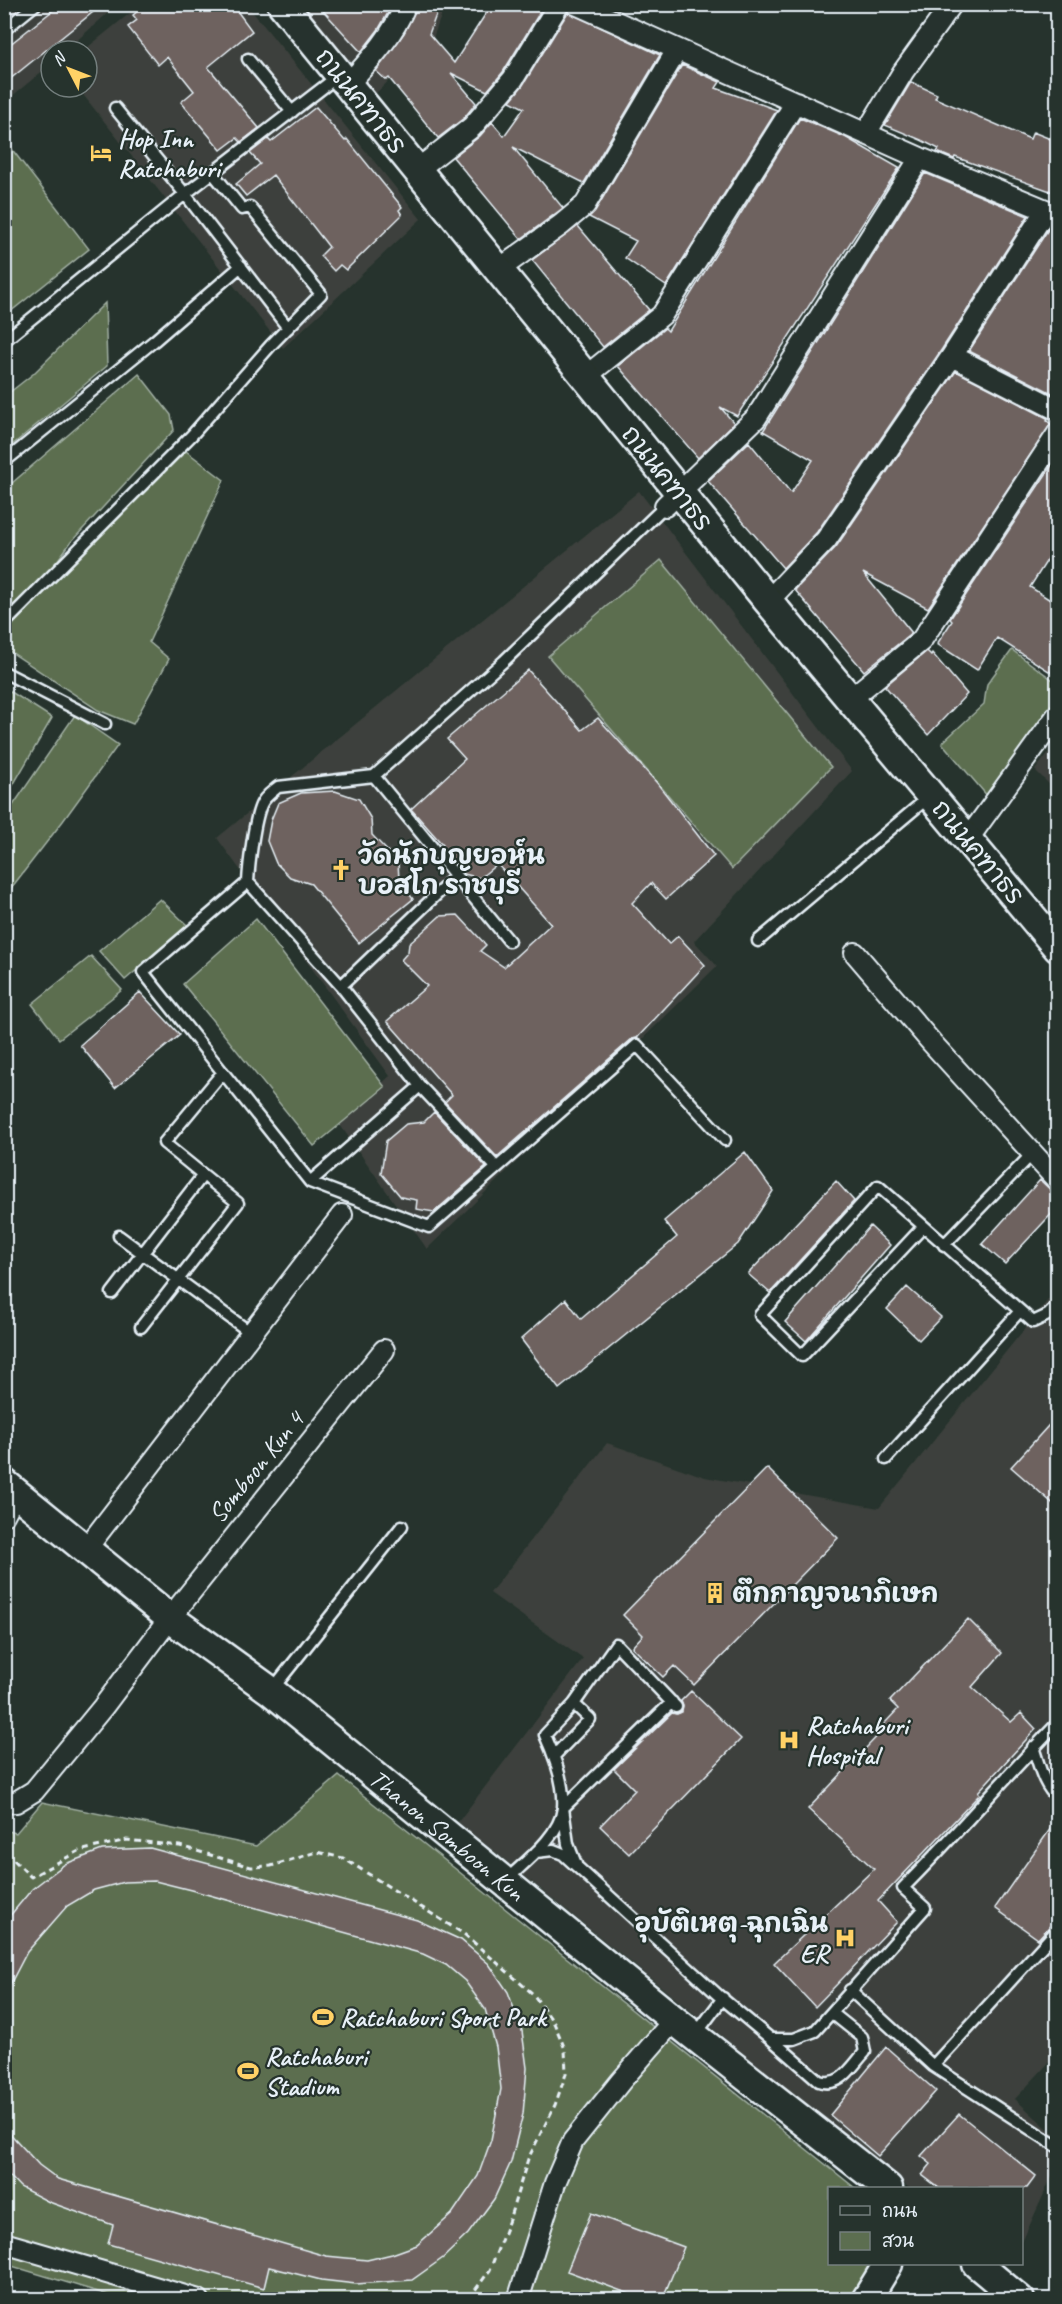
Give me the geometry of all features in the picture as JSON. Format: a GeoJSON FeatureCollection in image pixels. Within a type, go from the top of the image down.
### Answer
{"type":"FeatureCollection","features":[{"type":"Feature","properties":{"kind":"street","name":"ถนนคฑาธร"},"geometry":{"type":"LineString","coordinates":[[282,4],[585,377],[672,500],[768,601],[1058,948]]}},
{"type":"Feature","properties":{"kind":"street"},"geometry":{"type":"LineString","coordinates":[[344,79],[376,54],[397,27],[406,4]]}},
{"type":"Feature","properties":{"kind":"street"},"geometry":{"type":"LineString","coordinates":[[417,170],[472,127],[513,79],[559,4]]}},
{"type":"Feature","properties":{"kind":"street"},"geometry":{"type":"LineString","coordinates":[[576,4],[920,158],[1055,213]]}},
{"type":"Feature","properties":{"kind":"street"},"geometry":{"type":"LineString","coordinates":[[866,133],[903,72],[952,4]]}},
{"type":"Feature","properties":{"kind":"street"},"geometry":{"type":"LineString","coordinates":[[498,270],[585,205],[677,50]]}},
{"type":"Feature","properties":{"kind":"street"},"geometry":{"type":"LineString","coordinates":[[585,377],[662,315],[796,102]]}},
{"type":"Feature","properties":{"kind":"street"},"geometry":{"type":"LineString","coordinates":[[672,500],[756,418],[920,158]]}},
{"type":"Feature","properties":{"kind":"street"},"geometry":{"type":"LineString","coordinates":[[768,601],[826,540],[952,356],[1044,213],[1055,213]]}},
{"type":"Feature","properties":{"kind":"street"},"geometry":{"type":"LineString","coordinates":[[952,356],[1058,410]]}},
{"type":"Feature","properties":{"kind":"street"},"geometry":{"type":"LineString","coordinates":[[849,700],[921,641],[1058,433]]}},
{"type":"Feature","properties":{"kind":"street"},"geometry":{"type":"LineString","coordinates":[[968,839],[1058,714]]}},
{"type":"Feature","properties":{"kind":"street"},"geometry":{"type":"LineString","coordinates":[[855,953],[1058,1181]]}},
{"type":"Feature","properties":{"kind":"street"},"geometry":{"type":"LineString","coordinates":[[86,1549],[342,1215]]}},
{"type":"Feature","properties":{"kind":"street","name":"Somboon Kun 4"},"geometry":{"type":"LineString","coordinates":[[4,1803],[16,1802],[34,1791],[104,1707],[170,1618],[384,1350]]}},
{"type":"Feature","properties":{"kind":"street","name":"Thanon Somboon Kun"},"geometry":{"type":"LineString","coordinates":[[8,1496],[86,1549],[170,1618],[271,1691],[503,1882],[887,2187]]}},
{"type":"Feature","properties":{"kind":"street"},"geometry":{"type":"LineString","coordinates":[[518,2300],[555,2183],[573,2141],[621,2081],[685,2028]]}},
{"type":"Feature","properties":{"kind":"street"},"geometry":{"type":"LineString","coordinates":[[4,2243],[198,2300]]}},
{"type":"Feature","properties":{"kind":"street"},"geometry":{"type":"LineString","coordinates":[[866,2300],[887,2265]]}},
{"type":"Feature","properties":{"kind":"street"},"geometry":{"type":"LineString","coordinates":[[978,2265],[1020,2300]]}},
{"type":"Feature","properties":{"kind":"lane"},"geometry":{"type":"LineString","coordinates":[[4,30],[36,4]]}},
{"type":"Feature","properties":{"kind":"lane"},"geometry":{"type":"LineString","coordinates":[[248,59],[292,112]]}},
{"type":"Feature","properties":{"kind":"lane"},"geometry":{"type":"LineString","coordinates":[[4,341],[212,172],[292,112],[344,79]]}},
{"type":"Feature","properties":{"kind":"lane"},"geometry":{"type":"LineString","coordinates":[[115,108],[185,194],[288,328]]}},
{"type":"Feature","properties":{"kind":"lane"},"geometry":{"type":"LineString","coordinates":[[4,624],[192,435],[321,294],[250,207],[242,209],[212,172]]}},
{"type":"Feature","properties":{"kind":"lane"},"geometry":{"type":"LineString","coordinates":[[4,462],[154,341],[241,266]]}},
{"type":"Feature","properties":{"kind":"lane"},"geometry":{"type":"LineString","coordinates":[[496,1167],[420,1086],[341,986],[248,882],[249,864],[261,805],[278,787],[374,776],[504,661],[672,500]]}},
{"type":"Feature","properties":{"kind":"lane"},"geometry":{"type":"LineString","coordinates":[[4,672],[105,724]]}},
{"type":"Feature","properties":{"kind":"lane"},"geometry":{"type":"LineString","coordinates":[[374,776],[509,941]]}},
{"type":"Feature","properties":{"kind":"lane"},"geometry":{"type":"LineString","coordinates":[[758,941],[931,795]]}},
{"type":"Feature","properties":{"kind":"lane"},"geometry":{"type":"LineString","coordinates":[[341,986],[456,876]]}},
{"type":"Feature","properties":{"kind":"lane"},"geometry":{"type":"LineString","coordinates":[[248,882],[143,972],[310,1182],[429,1227],[637,1045],[726,1140]]}},
{"type":"Feature","properties":{"kind":"lane"},"geometry":{"type":"LineString","coordinates":[[141,1327],[238,1203],[164,1143],[223,1072]]}},
{"type":"Feature","properties":{"kind":"lane"},"geometry":{"type":"LineString","coordinates":[[310,1182],[420,1086]]}},
{"type":"Feature","properties":{"kind":"lane"},"geometry":{"type":"LineString","coordinates":[[944,1245],[1032,1154]]}},
{"type":"Feature","properties":{"kind":"lane"},"geometry":{"type":"LineString","coordinates":[[112,1293],[203,1175]]}},
{"type":"Feature","properties":{"kind":"lane"},"geometry":{"type":"LineString","coordinates":[[923,1227],[802,1356],[760,1315],[878,1186],[1033,1323],[1048,1316],[1058,1305]]}},
{"type":"Feature","properties":{"kind":"lane"},"geometry":{"type":"LineString","coordinates":[[119,1236],[251,1333]]}},
{"type":"Feature","properties":{"kind":"lane"},"geometry":{"type":"LineString","coordinates":[[886,1459],[1020,1311]]}},
{"type":"Feature","properties":{"kind":"lane"},"geometry":{"type":"LineString","coordinates":[[271,1691],[402,1526]]}},
{"type":"Feature","properties":{"kind":"lane"},"geometry":{"type":"LineString","coordinates":[[503,1882],[549,1837],[563,1808],[637,1742],[674,1704],[616,1644],[574,1704],[545,1735],[554,1756],[563,1808],[568,1844],[577,1868]]}},
{"type":"Feature","properties":{"kind":"lane"},"geometry":{"type":"LineString","coordinates":[[554,1756],[590,1719],[574,1704]]}},
{"type":"Feature","properties":{"kind":"lane"},"geometry":{"type":"LineString","coordinates":[[771,2039],[794,2039],[815,2031],[832,2013],[925,1908],[903,1888],[1058,1723]]}},
{"type":"Feature","properties":{"kind":"lane"},"geometry":{"type":"LineString","coordinates":[[1034,1747],[1041,1772],[1052,1794],[1058,1798]]}},
{"type":"Feature","properties":{"kind":"lane"},"geometry":{"type":"LineString","coordinates":[[536,1852],[553,1850],[563,1854],[723,1998],[819,2081],[828,2084],[841,2080],[865,2052],[862,2037],[832,2013]]}},
{"type":"Feature","properties":{"kind":"lane"},"geometry":{"type":"LineString","coordinates":[[933,2066],[1058,1929]]}},
{"type":"Feature","properties":{"kind":"lane"},"geometry":{"type":"LineString","coordinates":[[850,1990],[933,2066],[1058,2147]]}},
{"type":"Feature","properties":{"kind":"lane"},"geometry":{"type":"LineString","coordinates":[[685,2028],[723,1998]]}},
{"type":"Feature","properties":{"kind":"path"},"geometry":{"type":"LineString","coordinates":[[4,1856],[13,1859],[31,1877],[80,1851],[127,1840],[180,1846],[250,1867],[271,1866],[317,1852],[343,1858],[464,1934],[532,1994],[558,2032],[565,2049],[566,2074],[555,2105],[528,2159],[490,2270],[465,2300]]}},
{"type":"Feature","properties":{"kind":"shaded area"},"geometry":{"type":"Polygon","coordinates":[[[5,5],[117,5],[79,39],[39,39],[39,74],[5,102],[5,5]]]}},
{"type":"Feature","properties":{"kind":"shaded area"},"geometry":{"type":"Polygon","coordinates":[[[140,5],[247,5],[421,219],[283,348],[86,99],[99,99],[98,39],[140,5]]]}},
{"type":"Feature","properties":{"kind":"shaded area"},"geometry":{"type":"Polygon","coordinates":[[[291,5],[445,5],[433,38],[371,98],[291,5]]]}},
{"type":"Feature","properties":{"kind":"shaded area"},"geometry":{"type":"Polygon","coordinates":[[[639,491],[852,771],[694,941],[717,966],[427,1249],[338,1122],[390,1076],[217,838],[639,491]]]}},
{"type":"Feature","properties":{"kind":"shaded area"},"geometry":{"type":"Polygon","coordinates":[[[1057,742],[1057,792],[1035,770],[1057,742]]]}},
{"type":"Feature","properties":{"kind":"shaded area","name":"Ratchaburi Hospital"},"geometry":{"type":"Polygon","coordinates":[[[1057,1289],[1057,2054],[1015,2099],[1057,2137],[1058,2163],[1023,2240],[1023,2187],[908,2187],[458,1822],[583,1659],[490,1593],[607,1443],[705,1477],[879,1508],[1057,1289]]]}},
{"type":"Feature","properties":{"kind":"green space"},"geometry":{"type":"Polygon","coordinates":[[[4,139],[89,249],[5,316],[4,316],[4,139]]]}},
{"type":"Feature","properties":{"kind":"green space"},"geometry":{"type":"Polygon","coordinates":[[[105,303],[107,366],[5,451],[5,396],[33,374],[105,303]]]}},
{"type":"Feature","properties":{"kind":"green space"},"geometry":{"type":"Polygon","coordinates":[[[139,374],[171,415],[174,430],[71,542],[49,572],[5,613],[5,489],[139,374]]]}},
{"type":"Feature","properties":{"kind":"green space"},"geometry":{"type":"Polygon","coordinates":[[[186,451],[224,480],[149,642],[169,659],[133,724],[98,710],[5,648],[5,630],[186,451]]]}},
{"type":"Feature","properties":{"kind":"green space"},"geometry":{"type":"Polygon","coordinates":[[[661,560],[831,767],[732,869],[548,656],[661,560]]]}},
{"type":"Feature","properties":{"kind":"green space"},"geometry":{"type":"Polygon","coordinates":[[[1012,650],[1057,683],[1057,703],[989,798],[942,743],[984,704],[987,684],[1012,650]]]}},
{"type":"Feature","properties":{"kind":"green space"},"geometry":{"type":"Polygon","coordinates":[[[5,688],[52,718],[12,787],[5,782],[5,688]]]}},
{"type":"Feature","properties":{"kind":"green space"},"geometry":{"type":"Polygon","coordinates":[[[75,715],[118,745],[5,896],[5,817],[75,715]]]}},
{"type":"Feature","properties":{"kind":"green space"},"geometry":{"type":"Polygon","coordinates":[[[160,899],[188,926],[125,980],[99,951],[160,899]]]}},
{"type":"Feature","properties":{"kind":"green space"},"geometry":{"type":"Polygon","coordinates":[[[256,919],[385,1087],[314,1146],[183,984],[256,919]]]}},
{"type":"Feature","properties":{"kind":"green space"},"geometry":{"type":"Polygon","coordinates":[[[91,956],[122,990],[59,1039],[32,1004],[91,956]]]}},
{"type":"Feature","properties":{"kind":"green space","name":"Ratchaburi Sport Park"},"geometry":{"type":"Polygon","coordinates":[[[339,1776],[854,2187],[828,2187],[828,2265],[873,2265],[851,2300],[125,2300],[5,2264],[4,1830],[16,1833],[42,1802],[256,1846],[339,1776]]]}},
{"type":"Feature","properties":{"kind":"building"},"geometry":{"type":"Polygon","coordinates":[[[61,4],[103,4],[60,39],[39,39],[39,56],[4,84],[4,49],[61,4]]]}},
{"type":"Feature","properties":{"kind":"building"},"geometry":{"type":"Polygon","coordinates":[[[146,4],[232,4],[252,31],[208,67],[259,128],[241,142],[237,138],[221,150],[181,102],[194,91],[167,57],[158,65],[128,27],[137,20],[133,15],[146,4]]]}},
{"type":"Feature","properties":{"kind":"building"},"geometry":{"type":"Polygon","coordinates":[[[317,4],[393,4],[378,30],[361,52],[317,4]]]}},
{"type":"Feature","properties":{"kind":"building"},"geometry":{"type":"Polygon","coordinates":[[[418,4],[440,4],[429,34],[454,63],[492,4],[545,4],[503,72],[487,91],[451,73],[476,103],[464,118],[438,138],[389,78],[386,80],[376,71],[404,33],[418,4]]]}},
{"type":"Feature","properties":{"kind":"building"},"geometry":{"type":"Polygon","coordinates":[[[568,12],[660,55],[584,183],[513,147],[563,208],[521,239],[453,157],[480,136],[492,122],[504,136],[524,108],[510,101],[523,85],[568,12]]]}},
{"type":"Feature","properties":{"kind":"building"},"geometry":{"type":"Polygon","coordinates":[[[682,65],[720,82],[716,88],[777,110],[666,286],[625,258],[636,241],[589,217],[595,211],[682,65]]]}},
{"type":"Feature","properties":{"kind":"building"},"geometry":{"type":"Polygon","coordinates":[[[911,82],[937,94],[935,98],[1030,139],[1033,132],[1058,142],[1058,182],[1053,192],[955,157],[954,159],[937,152],[939,149],[921,140],[885,125],[911,82]]]}},
{"type":"Feature","properties":{"kind":"building"},"geometry":{"type":"Polygon","coordinates":[[[316,107],[345,141],[347,139],[402,207],[399,210],[402,215],[346,270],[340,265],[334,271],[320,256],[329,247],[273,175],[246,196],[236,184],[260,164],[250,153],[268,139],[271,142],[316,107]]]}},
{"type":"Feature","properties":{"kind":"building"},"geometry":{"type":"Polygon","coordinates":[[[800,118],[845,137],[899,168],[737,416],[720,407],[734,423],[698,458],[618,366],[665,328],[668,331],[800,118]]]}},
{"type":"Feature","properties":{"kind":"building"},"geometry":{"type":"Polygon","coordinates":[[[925,173],[1028,216],[942,349],[817,532],[783,568],[708,481],[749,442],[791,493],[813,460],[763,431],[925,173]]]}},
{"type":"Feature","properties":{"kind":"building"},"geometry":{"type":"Polygon","coordinates":[[[1051,225],[1058,225],[1058,396],[969,351],[1051,225]]]}},
{"type":"Feature","properties":{"kind":"building"},"geometry":{"type":"Polygon","coordinates":[[[578,226],[649,310],[603,347],[532,260],[578,226]]]}},
{"type":"Feature","properties":{"kind":"building"},"geometry":{"type":"Polygon","coordinates":[[[956,371],[1049,419],[1047,421],[1051,424],[928,608],[863,573],[912,633],[864,671],[795,590],[836,547],[956,371]]]}},
{"type":"Feature","properties":{"kind":"building"},"geometry":{"type":"Polygon","coordinates":[[[1058,456],[1058,543],[1030,587],[1058,605],[1058,677],[997,638],[977,670],[937,644],[952,621],[950,619],[1058,456]]]}},
{"type":"Feature","properties":{"kind":"building"},"geometry":{"type":"Polygon","coordinates":[[[927,651],[931,655],[932,653],[967,694],[928,735],[885,686],[927,651]]]}},
{"type":"Feature","properties":{"kind":"building"},"geometry":{"type":"Polygon","coordinates":[[[528,670],[582,730],[598,718],[657,783],[714,856],[666,899],[651,883],[632,903],[669,944],[678,936],[705,965],[637,1038],[632,1039],[497,1157],[445,1102],[452,1095],[387,1021],[427,986],[401,960],[408,952],[409,944],[440,916],[458,915],[486,945],[480,951],[504,967],[551,924],[497,864],[480,878],[464,874],[441,846],[443,845],[411,809],[465,759],[447,739],[528,670]]]}},
{"type":"Feature","properties":{"kind":"building","name":"วัดนักบุญยอห์น บอสโก ราชบุรี"},"geometry":{"type":"Polygon","coordinates":[[[335,791],[359,799],[371,819],[372,835],[398,862],[399,880],[413,899],[359,943],[311,884],[290,877],[276,863],[267,841],[271,820],[278,803],[301,793],[335,791]]]}},
{"type":"Feature","properties":{"kind":"building"},"geometry":{"type":"Polygon","coordinates":[[[140,992],[180,1035],[115,1088],[80,1045],[140,992]]]}},
{"type":"Feature","properties":{"kind":"building"},"geometry":{"type":"Polygon","coordinates":[[[434,1112],[486,1167],[434,1212],[416,1209],[417,1200],[401,1197],[381,1173],[386,1141],[406,1124],[424,1122],[434,1112]]]}},
{"type":"Feature","properties":{"kind":"building"},"geometry":{"type":"Polygon","coordinates":[[[745,1152],[773,1191],[738,1244],[559,1389],[521,1339],[566,1299],[581,1319],[677,1237],[664,1221],[745,1152]]]}},
{"type":"Feature","properties":{"kind":"building"},"geometry":{"type":"Polygon","coordinates":[[[1040,1180],[1058,1197],[1058,1207],[1005,1264],[982,1244],[1040,1180]]]}},
{"type":"Feature","properties":{"kind":"building"},"geometry":{"type":"Polygon","coordinates":[[[836,1181],[854,1201],[770,1293],[748,1274],[836,1181]]]}},
{"type":"Feature","properties":{"kind":"building"},"geometry":{"type":"Polygon","coordinates":[[[870,1226],[890,1245],[806,1341],[785,1322],[870,1226]]]}},
{"type":"Feature","properties":{"kind":"building"},"geometry":{"type":"Polygon","coordinates":[[[907,1287],[941,1317],[919,1340],[887,1309],[907,1287]]]}},
{"type":"Feature","properties":{"kind":"building"},"geometry":{"type":"Polygon","coordinates":[[[1058,1415],[1058,1508],[1011,1467],[1058,1415]]]}},
{"type":"Feature","properties":{"kind":"building","name":"ตึกกาญจนาภิเษก"},"geometry":{"type":"Polygon","coordinates":[[[767,1468],[838,1538],[694,1685],[674,1666],[663,1677],[632,1647],[643,1635],[623,1615],[767,1468]]]}},
{"type":"Feature","properties":{"kind":"building"},"geometry":{"type":"Polygon","coordinates":[[[968,1619],[1002,1653],[972,1687],[1011,1722],[1021,1713],[1036,1729],[978,1792],[980,1794],[878,1901],[897,1922],[815,2007],[774,1963],[874,1869],[808,1809],[886,1727],[883,1725],[898,1709],[890,1701],[968,1619]]]}},
{"type":"Feature","properties":{"kind":"building"},"geometry":{"type":"Polygon","coordinates":[[[691,1691],[741,1739],[629,1854],[600,1826],[635,1790],[614,1769],[672,1713],[682,1712],[681,1701],[691,1691]]]}},
{"type":"Feature","properties":{"kind":"building"},"geometry":{"type":"Polygon","coordinates":[[[1058,1818],[1058,1917],[1038,1939],[995,1908],[1058,1818]]]}},
{"type":"Feature","properties":{"kind":"building"},"geometry":{"type":"Polygon","coordinates":[[[150,1848],[417,1920],[461,1940],[489,1964],[508,1992],[522,2031],[527,2068],[523,2114],[511,2162],[494,2199],[468,2234],[443,2258],[412,2280],[356,2284],[321,2280],[269,2267],[264,2288],[108,2244],[113,2225],[49,2202],[20,2187],[4,2170],[4,2127],[39,2165],[58,2179],[326,2256],[367,2260],[417,2245],[452,2214],[478,2176],[491,2140],[501,2089],[496,2047],[485,2009],[465,1981],[446,1965],[423,1954],[155,1881],[124,1882],[94,1890],[67,1906],[27,1952],[4,1996],[4,1923],[32,1889],[65,1864],[102,1850],[150,1848]]]}},
{"type":"Feature","properties":{"kind":"building"},"geometry":{"type":"Polygon","coordinates":[[[886,2047],[936,2091],[878,2156],[830,2115],[886,2047]]]}},
{"type":"Feature","properties":{"kind":"building"},"geometry":{"type":"Polygon","coordinates":[[[959,2114],[1036,2176],[1027,2188],[938,2187],[922,2175],[931,2164],[921,2156],[959,2114]]]}},
{"type":"Feature","properties":{"kind":"building"},"geometry":{"type":"Polygon","coordinates":[[[591,2213],[684,2247],[662,2300],[646,2300],[567,2271],[591,2213]]]}},
{"type":"Feature","properties":{"kind":"place","name":"Hop Inn Ratchaburi"},"geometry":{"type":"Point","coordinates":[101,153]}},
{"type":"Feature","properties":{"kind":"place","name":"วัดนักบุญยอห์น บอสโก ราชบุรี"},"geometry":{"type":"Point","coordinates":[341,870]}},
{"type":"Feature","properties":{"kind":"place","name":"ตึกกาญจนาภิเษก"},"geometry":{"type":"Point","coordinates":[715,1593]}},
{"type":"Feature","properties":{"kind":"place","name":"Ratchaburi Hospital"},"geometry":{"type":"Point","coordinates":[789,1740]}},
{"type":"Feature","properties":{"kind":"place","name":"อุบัติเหตุ-ฉุกเฉิน ER"},"geometry":{"type":"Point","coordinates":[845,1938]}},
{"type":"Feature","properties":{"kind":"place","name":"Ratchaburi Sport Park"},"geometry":{"type":"Point","coordinates":[323,2017]}},
{"type":"Feature","properties":{"kind":"place","name":"Ratchaburi Stadium"},"geometry":{"type":"Point","coordinates":[248,2071]}}]}
